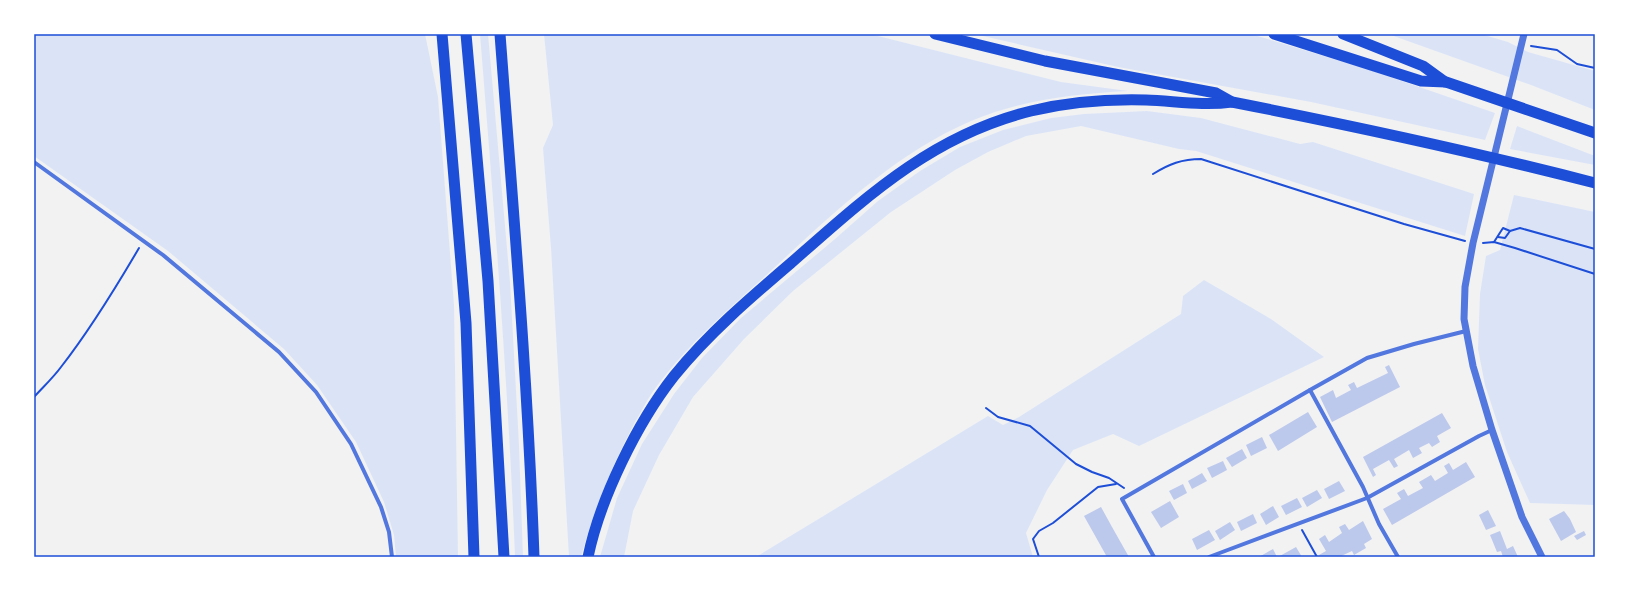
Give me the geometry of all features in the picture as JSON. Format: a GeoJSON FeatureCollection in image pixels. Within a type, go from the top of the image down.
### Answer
{"type":"FeatureCollection","features":[{"type":"Feature","properties":{"kind":"highway"},"geometry":{"type":"LineString","coordinates":[[442,34],[466,323],[474,557]]}},
{"type":"Feature","properties":{"kind":"highway"},"geometry":{"type":"LineString","coordinates":[[466,34],[488,281],[504,557]]}},
{"type":"Feature","properties":{"kind":"highway"},"geometry":{"type":"LineString","coordinates":[[500,34],[519,280],[529,434],[534,557]]}},
{"type":"Feature","properties":{"kind":"highway"},"geometry":{"type":"LineString","coordinates":[[935,34],[1046,61],[1216,93],[1232,102],[1357,127],[1522,165],[1595,184]]}},
{"type":"Feature","properties":{"kind":"highway"},"geometry":{"type":"LineString","coordinates":[[1274,34],[1420,81],[1446,82]]}},
{"type":"Feature","properties":{"kind":"highway"},"geometry":{"type":"LineString","coordinates":[[1343,34],[1423,66],[1446,82],[1595,133]]}},
{"type":"Feature","properties":{"kind":"highway"},"geometry":{"type":"LineString","coordinates":[[588,557],[592,539],[612,485],[634,437],[674,377],[706,340],[750,298],[861,202],[923,156],[960,136],[999,121],[1031,111],[1073,103],[1147,100],[1213,105],[1232,102]]}},
{"type":"Feature","properties":{"kind":"street"},"geometry":{"type":"LineString","coordinates":[[1524,34],[1473,243],[1464,297],[1466,331],[1476,380],[1522,517],[1542,557]]}},
{"type":"Feature","properties":{"kind":"street"},"geometry":{"type":"LineString","coordinates":[[34,162],[143,240],[279,352],[316,392],[351,444],[381,507],[389,532],[392,557]]}},
{"type":"Feature","properties":{"kind":"street"},"geometry":{"type":"LineString","coordinates":[[1154,557],[1122,499],[1367,358],[1466,331]]}},
{"type":"Feature","properties":{"kind":"street"},"geometry":{"type":"LineString","coordinates":[[1310,390],[1398,557]]}},
{"type":"Feature","properties":{"kind":"street"},"geometry":{"type":"LineString","coordinates":[[1209,557],[1368,498],[1492,430]]}},
{"type":"Feature","properties":{"kind":"path"},"geometry":{"type":"LineString","coordinates":[[1522,44],[1557,50],[1577,64],[1595,68]]}},
{"type":"Feature","properties":{"kind":"path"},"geometry":{"type":"LineString","coordinates":[[1153,174],[1168,165],[1179,161],[1201,159],[1404,224],[1473,243],[1494,242],[1595,274]]}},
{"type":"Feature","properties":{"kind":"path"},"geometry":{"type":"LineString","coordinates":[[1494,242],[1503,228],[1510,231]]}},
{"type":"Feature","properties":{"kind":"path"},"geometry":{"type":"LineString","coordinates":[[1498,237],[1505,238],[1510,231],[1520,228],[1595,249]]}},
{"type":"Feature","properties":{"kind":"path"},"geometry":{"type":"LineString","coordinates":[[1481,249],[1484,237]]}},
{"type":"Feature","properties":{"kind":"path"},"geometry":{"type":"LineString","coordinates":[[34,397],[60,368],[77,345],[117,286],[143,240]]}},
{"type":"Feature","properties":{"kind":"path"},"geometry":{"type":"LineString","coordinates":[[986,408],[998,417],[1030,426],[1076,464],[1109,478],[1132,493]]}},
{"type":"Feature","properties":{"kind":"path"},"geometry":{"type":"LineString","coordinates":[[1040,557],[1033,539],[1039,531],[1053,523],[1098,487],[1117,484]]}},
{"type":"Feature","properties":{"kind":"path"},"geometry":{"type":"LineString","coordinates":[[1299,524],[1317,557]]}},
{"type":"Feature","properties":{"kind":"shaded area"},"geometry":{"type":"Polygon","coordinates":[[[34,34],[425,34],[438,97],[454,305],[458,557],[396,557],[394,535],[384,502],[356,442],[317,385],[284,349],[168,251],[34,156],[34,34]]]}},
{"type":"Feature","properties":{"kind":"shaded area"},"geometry":{"type":"Polygon","coordinates":[[[480,34],[488,34],[510,282],[519,445],[523,557],[515,557],[505,360],[480,34]]]}},
{"type":"Feature","properties":{"kind":"shaded area"},"geometry":{"type":"Polygon","coordinates":[[[544,34],[870,34],[1061,82],[1128,91],[1048,99],[1009,108],[971,121],[941,135],[913,152],[886,171],[834,213],[717,320],[688,349],[662,380],[646,402],[619,455],[604,488],[581,557],[569,557],[551,248],[543,148],[553,125],[544,34]]]}},
{"type":"Feature","properties":{"kind":"shaded area"},"geometry":{"type":"Polygon","coordinates":[[[974,34],[1251,34],[1364,68],[1495,113],[1485,140],[1311,102],[1118,67],[974,34]]]}},
{"type":"Feature","properties":{"kind":"shaded area"},"geometry":{"type":"Polygon","coordinates":[[[1388,34],[1481,34],[1508,42],[1528,52],[1595,71],[1595,110],[1531,85],[1388,34]]]}},
{"type":"Feature","properties":{"kind":"shaded area"},"geometry":{"type":"Polygon","coordinates":[[[1147,111],[1201,118],[1300,144],[1313,142],[1474,194],[1465,236],[1196,151],[1179,149],[1081,126],[1026,136],[988,152],[955,170],[891,212],[793,291],[744,339],[693,397],[659,455],[633,511],[624,557],[600,557],[617,498],[642,444],[674,394],[702,358],[741,318],[878,201],[920,171],[960,147],[1003,130],[1051,118],[1084,114],[1147,111]]]}},
{"type":"Feature","properties":{"kind":"shaded area"},"geometry":{"type":"Polygon","coordinates":[[[1517,126],[1595,156],[1595,165],[1510,149],[1517,126]]]}},
{"type":"Feature","properties":{"kind":"shaded area"},"geometry":{"type":"Polygon","coordinates":[[[1514,195],[1595,212],[1595,505],[1530,503],[1507,452],[1485,385],[1478,349],[1480,294],[1486,256],[1500,250],[1514,195]]]}},
{"type":"Feature","properties":{"kind":"shaded area"},"geometry":{"type":"Polygon","coordinates":[[[1204,280],[1271,319],[1324,357],[1139,446],[1113,434],[1073,450],[1047,490],[1026,533],[1033,557],[756,557],[988,416],[1003,425],[1019,417],[1181,314],[1183,296],[1204,280]]]}},
{"type":"Feature","properties":{"kind":"building"},"geometry":{"type":"Polygon","coordinates":[[[1389,365],[1400,387],[1332,422],[1320,397],[1333,390],[1336,398],[1351,390],[1348,385],[1354,382],[1357,388],[1388,373],[1385,367],[1389,365]]]}},
{"type":"Feature","properties":{"kind":"building"},"geometry":{"type":"Polygon","coordinates":[[[1308,412],[1317,427],[1278,451],[1269,435],[1308,412]]]}},
{"type":"Feature","properties":{"kind":"building"},"geometry":{"type":"Polygon","coordinates":[[[1442,413],[1451,428],[1437,436],[1440,442],[1432,447],[1429,443],[1419,448],[1422,453],[1413,458],[1409,450],[1394,459],[1398,466],[1394,468],[1389,460],[1373,469],[1376,475],[1373,477],[1363,457],[1442,413]]]}},
{"type":"Feature","properties":{"kind":"building"},"geometry":{"type":"Polygon","coordinates":[[[1262,437],[1267,448],[1251,456],[1246,445],[1262,437]]]}},
{"type":"Feature","properties":{"kind":"building"},"geometry":{"type":"Polygon","coordinates":[[[1242,449],[1247,458],[1232,467],[1226,458],[1242,449]]]}},
{"type":"Feature","properties":{"kind":"building"},"geometry":{"type":"Polygon","coordinates":[[[1223,461],[1227,470],[1212,478],[1207,468],[1223,461]]]}},
{"type":"Feature","properties":{"kind":"building"},"geometry":{"type":"Polygon","coordinates":[[[1466,462],[1475,477],[1392,525],[1383,509],[1401,499],[1397,493],[1404,489],[1408,496],[1423,488],[1419,482],[1431,475],[1435,481],[1448,473],[1444,466],[1449,463],[1453,470],[1466,462]]]}},
{"type":"Feature","properties":{"kind":"building"},"geometry":{"type":"Polygon","coordinates":[[[1202,473],[1207,481],[1192,489],[1188,481],[1202,473]]]}},
{"type":"Feature","properties":{"kind":"building"},"geometry":{"type":"Polygon","coordinates":[[[1339,481],[1345,491],[1329,499],[1324,489],[1339,481]]]}},
{"type":"Feature","properties":{"kind":"building"},"geometry":{"type":"Polygon","coordinates":[[[1183,484],[1187,493],[1174,500],[1169,491],[1183,484]]]}},
{"type":"Feature","properties":{"kind":"building"},"geometry":{"type":"Polygon","coordinates":[[[1317,490],[1322,498],[1307,507],[1302,498],[1317,490]]]}},
{"type":"Feature","properties":{"kind":"building"},"geometry":{"type":"Polygon","coordinates":[[[1297,498],[1302,507],[1286,515],[1281,506],[1297,498]]]}},
{"type":"Feature","properties":{"kind":"building"},"geometry":{"type":"Polygon","coordinates":[[[1170,501],[1179,517],[1161,528],[1151,512],[1170,501]]]}},
{"type":"Feature","properties":{"kind":"building"},"geometry":{"type":"Polygon","coordinates":[[[1273,506],[1279,517],[1266,525],[1260,514],[1273,506]]]}},
{"type":"Feature","properties":{"kind":"building"},"geometry":{"type":"Polygon","coordinates":[[[1101,507],[1129,557],[1107,557],[1084,516],[1101,507]]]}},
{"type":"Feature","properties":{"kind":"building"},"geometry":{"type":"Polygon","coordinates":[[[1488,510],[1496,526],[1486,530],[1479,515],[1488,510]]]}},
{"type":"Feature","properties":{"kind":"building"},"geometry":{"type":"Polygon","coordinates":[[[1564,511],[1570,519],[1576,532],[1561,541],[1549,519],[1564,511]]]}},
{"type":"Feature","properties":{"kind":"building"},"geometry":{"type":"Polygon","coordinates":[[[1253,514],[1257,523],[1241,531],[1237,522],[1253,514]]]}},
{"type":"Feature","properties":{"kind":"building"},"geometry":{"type":"Polygon","coordinates":[[[1363,521],[1372,539],[1364,544],[1366,548],[1354,555],[1352,551],[1339,557],[1320,557],[1319,555],[1326,551],[1319,539],[1325,535],[1329,542],[1342,533],[1339,527],[1345,524],[1349,530],[1363,521]]]}},
{"type":"Feature","properties":{"kind":"building"},"geometry":{"type":"Polygon","coordinates":[[[1230,522],[1235,530],[1220,540],[1215,531],[1230,522]]]}},
{"type":"Feature","properties":{"kind":"building"},"geometry":{"type":"Polygon","coordinates":[[[1209,530],[1215,540],[1197,550],[1192,539],[1209,530]]]}},
{"type":"Feature","properties":{"kind":"building"},"geometry":{"type":"Polygon","coordinates":[[[1500,531],[1507,549],[1513,546],[1518,557],[1503,557],[1501,551],[1497,552],[1490,535],[1500,531]]]}},
{"type":"Feature","properties":{"kind":"building"},"geometry":{"type":"Polygon","coordinates":[[[1584,531],[1586,535],[1577,540],[1574,536],[1584,531]]]}},
{"type":"Feature","properties":{"kind":"building"},"geometry":{"type":"Polygon","coordinates":[[[1296,547],[1302,557],[1278,557],[1296,547]]]}},
{"type":"Feature","properties":{"kind":"building"},"geometry":{"type":"Polygon","coordinates":[[[1273,549],[1277,557],[1259,557],[1273,549]]]}}]}
